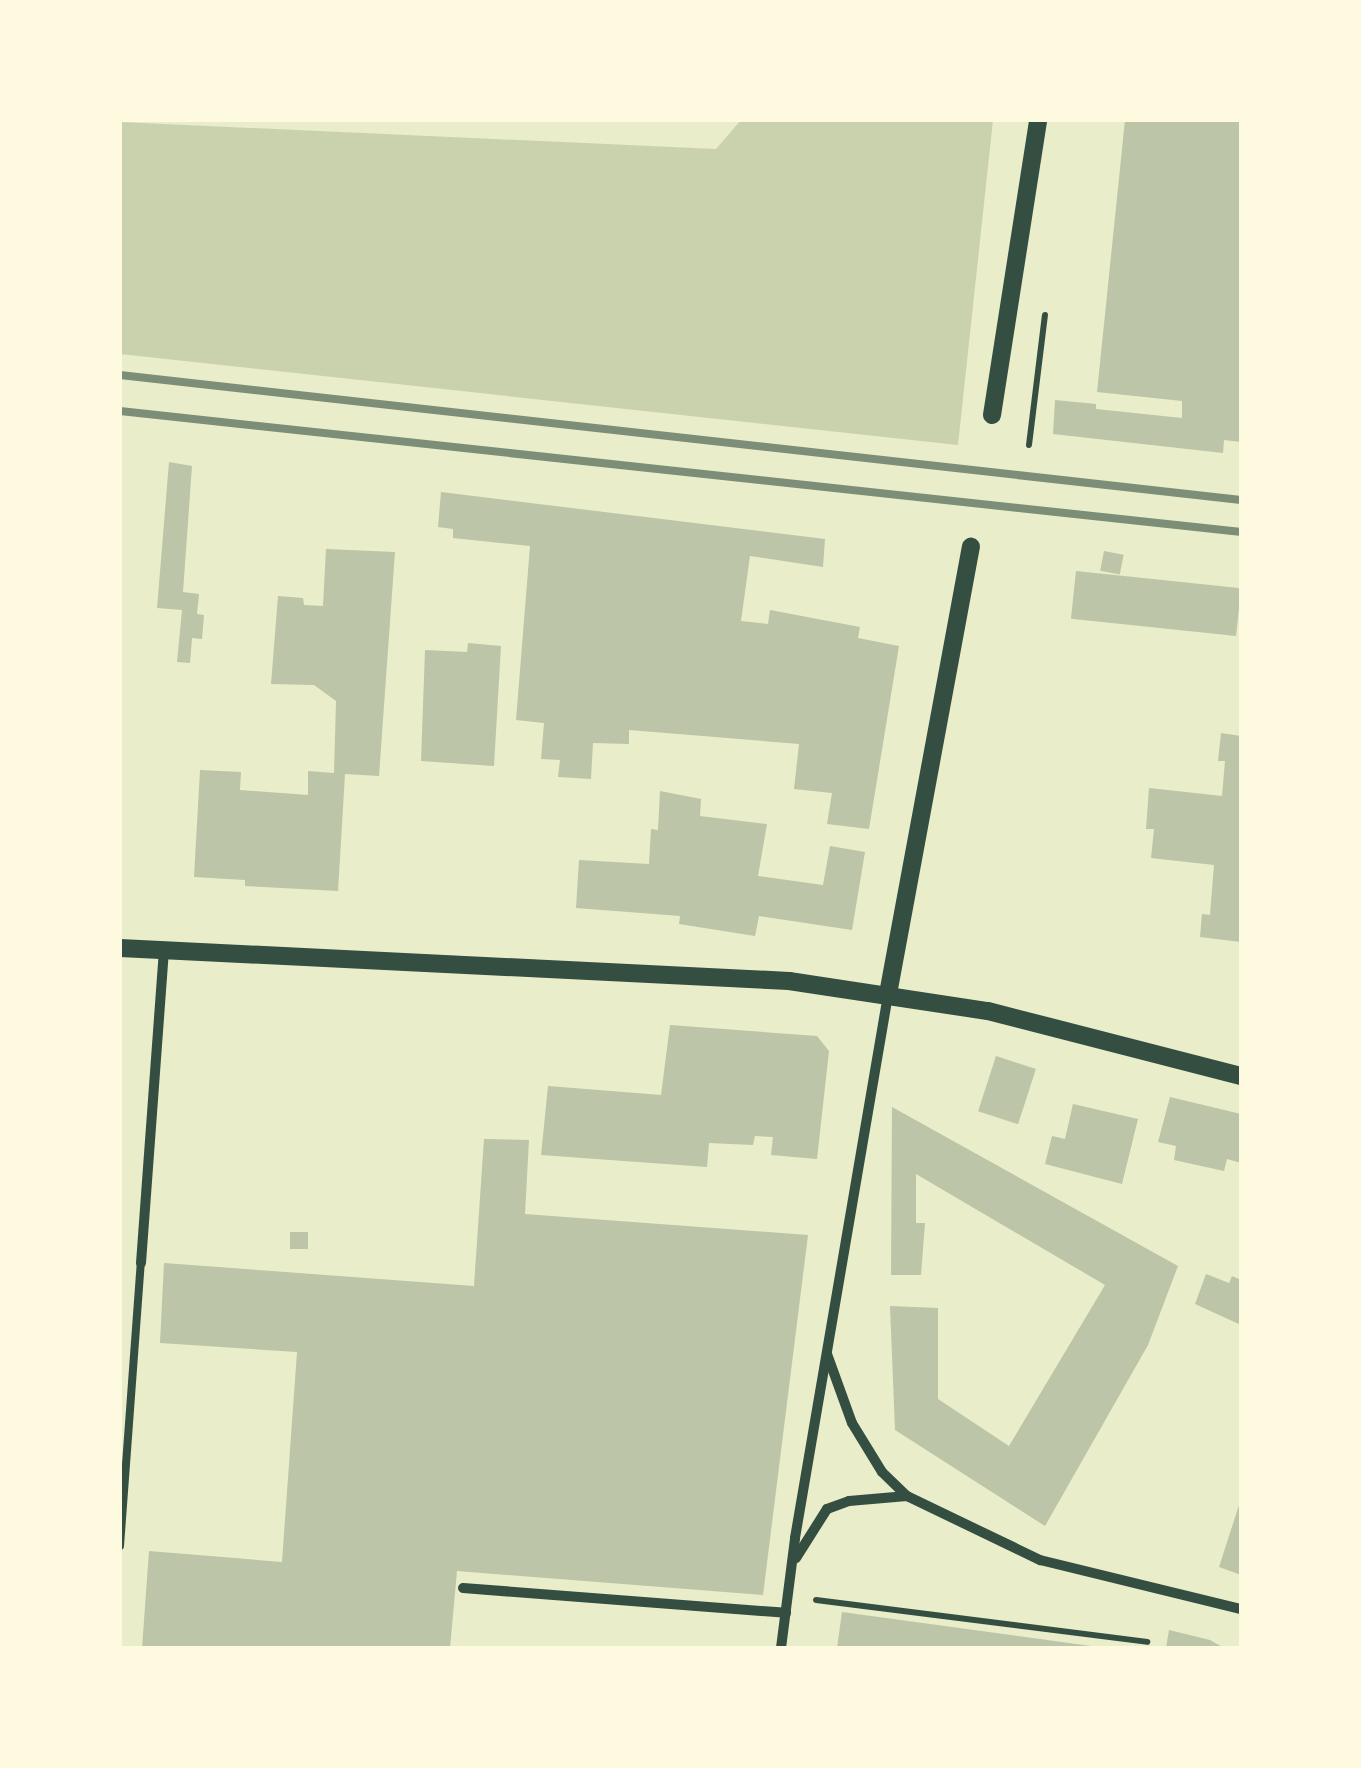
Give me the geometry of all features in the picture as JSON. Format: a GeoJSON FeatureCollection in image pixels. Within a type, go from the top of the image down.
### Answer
{"type":"FeatureCollection","features":[{"type":"Feature","properties":{"kind":"street"},"geometry":{"type":"LineString","coordinates":[[992,415],[1038,120]]}},
{"type":"Feature","properties":{"kind":"street"},"geometry":{"type":"LineString","coordinates":[[781,1648],[888,994],[971,547]]}},
{"type":"Feature","properties":{"kind":"street"},"geometry":{"type":"LineString","coordinates":[[120,948],[789,981],[988,1011],[1241,1076]]}},
{"type":"Feature","properties":{"kind":"street"},"geometry":{"type":"LineString","coordinates":[[140,1263],[164,951]]}},
{"type":"Feature","properties":{"kind":"street"},"geometry":{"type":"LineString","coordinates":[[827,1354],[852,1424],[882,1472],[906,1496],[1040,1560],[1241,1610]]}},
{"type":"Feature","properties":{"kind":"street"},"geometry":{"type":"LineString","coordinates":[[793,1563],[828,1509],[849,1501],[906,1496]]}},
{"type":"Feature","properties":{"kind":"street"},"geometry":{"type":"LineString","coordinates":[[463,1588],[786,1614]]}},
{"type":"Feature","properties":{"kind":"lane"},"geometry":{"type":"LineString","coordinates":[[120,1546],[140,1263]]}},
{"type":"Feature","properties":{"kind":"path"},"geometry":{"type":"LineString","coordinates":[[789,1597],[1147,1642]]}},
{"type":"Feature","properties":{"kind":"green space"},"geometry":{"type":"Polygon","coordinates":[[[741,120],[993,120],[958,445],[120,354],[120,122],[716,149],[741,120]]]}},
{"type":"Feature","properties":{"kind":"building"},"geometry":{"type":"Polygon","coordinates":[[[1125,120],[1241,120],[1241,442],[1224,440],[1223,453],[1053,434],[1055,400],[1096,404],[1096,409],[1182,418],[1182,401],[1097,392],[1125,120]]]}},
{"type":"Feature","properties":{"kind":"building"},"geometry":{"type":"Polygon","coordinates":[[[169,462],[192,466],[183,592],[199,594],[197,614],[204,615],[202,639],[192,638],[190,663],[177,662],[182,610],[157,608],[169,462]]]}},
{"type":"Feature","properties":{"kind":"building"},"geometry":{"type":"Polygon","coordinates":[[[441,492],[825,539],[823,567],[750,556],[741,621],[768,624],[770,610],[860,627],[858,638],[899,646],[869,829],[827,824],[832,793],[794,789],[799,744],[629,730],[629,744],[593,743],[591,779],[558,777],[560,760],[541,759],[544,723],[516,720],[530,546],[453,538],[453,529],[438,527],[441,492]]]}},
{"type":"Feature","properties":{"kind":"building"},"geometry":{"type":"Polygon","coordinates":[[[326,549],[395,552],[379,776],[345,774],[338,891],[245,886],[245,880],[194,877],[200,770],[241,772],[240,790],[308,795],[308,771],[334,773],[336,701],[314,685],[271,684],[278,596],[303,598],[304,605],[323,606],[326,549]]]}},
{"type":"Feature","properties":{"kind":"building"},"geometry":{"type":"Polygon","coordinates":[[[1104,551],[1124,555],[1120,574],[1100,571],[1104,551]]]}},
{"type":"Feature","properties":{"kind":"building"},"geometry":{"type":"Polygon","coordinates":[[[1076,571],[1241,588],[1236,636],[1071,619],[1076,571]]]}},
{"type":"Feature","properties":{"kind":"building"},"geometry":{"type":"Polygon","coordinates":[[[468,643],[501,646],[494,766],[421,761],[425,650],[467,652],[468,643]]]}},
{"type":"Feature","properties":{"kind":"building"},"geometry":{"type":"Polygon","coordinates":[[[1221,733],[1241,736],[1241,942],[1200,937],[1202,914],[1210,915],[1214,865],[1151,858],[1154,829],[1146,829],[1149,788],[1222,796],[1225,761],[1218,761],[1221,733]]]}},
{"type":"Feature","properties":{"kind":"building"},"geometry":{"type":"Polygon","coordinates":[[[660,791],[701,799],[700,816],[767,824],[758,876],[823,885],[830,846],[865,852],[852,930],[759,916],[755,936],[679,924],[680,916],[576,908],[579,860],[649,864],[651,829],[658,830],[660,791]]]}},
{"type":"Feature","properties":{"kind":"building"},"geometry":{"type":"Polygon","coordinates":[[[670,1025],[817,1036],[829,1051],[817,1159],[771,1155],[773,1137],[755,1136],[753,1145],[709,1143],[707,1167],[541,1155],[548,1086],[661,1095],[670,1025]]]}},
{"type":"Feature","properties":{"kind":"building"},"geometry":{"type":"Polygon","coordinates":[[[996,1056],[1036,1069],[1018,1124],[978,1111],[996,1056]]]}},
{"type":"Feature","properties":{"kind":"building"},"geometry":{"type":"Polygon","coordinates":[[[1170,1097],[1241,1114],[1241,1163],[1227,1159],[1224,1171],[1174,1160],[1176,1146],[1158,1142],[1170,1097]]]}},
{"type":"Feature","properties":{"kind":"building"},"geometry":{"type":"Polygon","coordinates":[[[1073,1104],[1138,1119],[1122,1184],[1045,1164],[1052,1136],[1065,1139],[1073,1104]]]}},
{"type":"Feature","properties":{"kind":"building"},"geometry":{"type":"Polygon","coordinates":[[[892,1107],[1178,1266],[1148,1345],[1045,1526],[895,1430],[890,1306],[938,1308],[938,1399],[1009,1446],[1105,1285],[916,1174],[916,1223],[925,1223],[921,1275],[891,1275],[892,1107]]]}},
{"type":"Feature","properties":{"kind":"building"},"geometry":{"type":"Polygon","coordinates":[[[484,1139],[529,1140],[525,1214],[808,1235],[763,1595],[457,1571],[450,1648],[142,1648],[149,1551],[282,1562],[297,1352],[160,1343],[164,1263],[474,1286],[484,1139]]]}},
{"type":"Feature","properties":{"kind":"building"},"geometry":{"type":"Polygon","coordinates":[[[290,1232],[308,1232],[308,1249],[290,1249],[290,1232]]]}},
{"type":"Feature","properties":{"kind":"building"},"geometry":{"type":"Polygon","coordinates":[[[1206,1274],[1229,1283],[1232,1276],[1241,1280],[1241,1325],[1195,1304],[1206,1274]]]}},
{"type":"Feature","properties":{"kind":"building"},"geometry":{"type":"Polygon","coordinates":[[[1241,1502],[1241,1575],[1219,1567],[1241,1502]]]}},
{"type":"Feature","properties":{"kind":"building"},"geometry":{"type":"Polygon","coordinates":[[[842,1612],[1091,1646],[1091,1648],[837,1648],[842,1612]]]}},
{"type":"Feature","properties":{"kind":"building"},"geometry":{"type":"Polygon","coordinates":[[[1169,1630],[1210,1640],[1224,1648],[1166,1648],[1169,1630]]]}},
{"type":"Feature","properties":{"kind":"railway"},"geometry":{"type":"LineString","coordinates":[[120,375],[1241,500]]}},
{"type":"Feature","properties":{"kind":"railway"},"geometry":{"type":"LineString","coordinates":[[120,411],[1241,532]]}}]}
